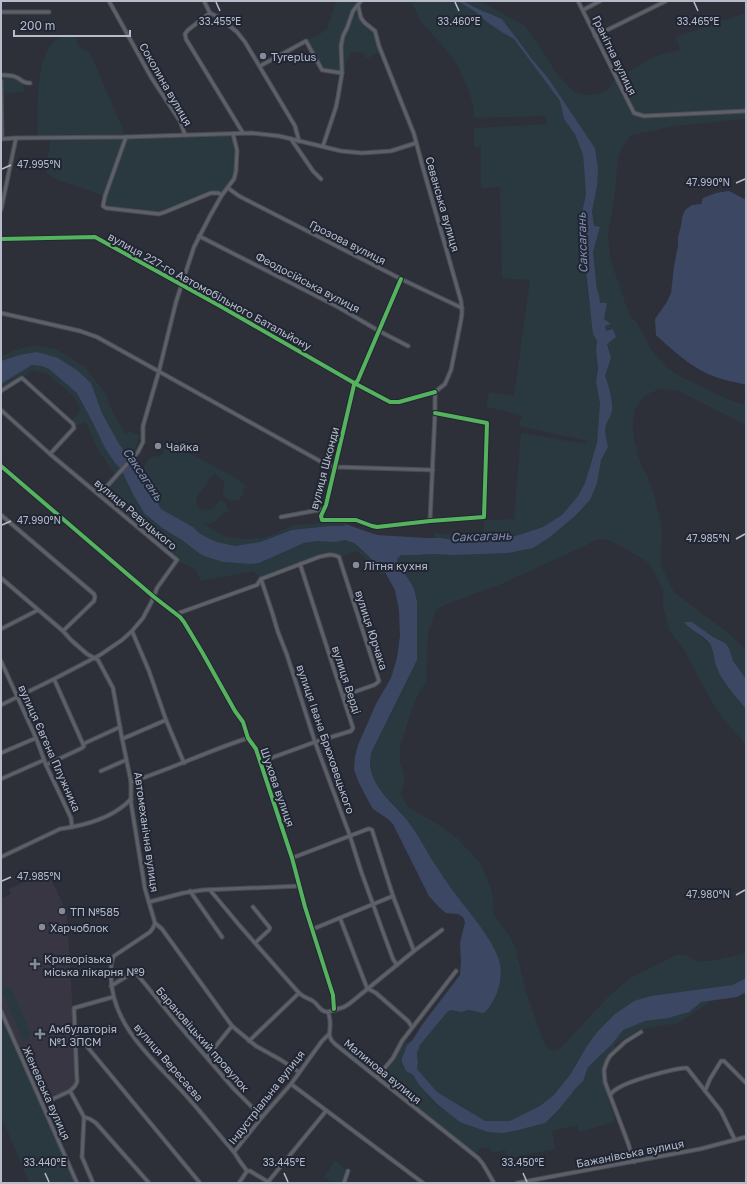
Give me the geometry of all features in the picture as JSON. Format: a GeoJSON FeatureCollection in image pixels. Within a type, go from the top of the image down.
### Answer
{"type":"FeatureCollection","features":[{"type":"Feature","properties":{"kind":"street","name":"Соколина вулиця"},"geometry":{"type":"LineString","coordinates":[[109,1],[151,78],[180,122],[185,135]]}},
{"type":"Feature","properties":{"kind":"street"},"geometry":{"type":"LineString","coordinates":[[204,1],[210,13],[220,18],[237,32],[245,42],[295,126],[300,141]]}},
{"type":"Feature","properties":{"kind":"street"},"geometry":{"type":"LineString","coordinates":[[323,146],[336,107],[342,73],[341,46],[343,36],[353,11],[361,1]]}},
{"type":"Feature","properties":{"kind":"street","name":"Гранітна вулиця"},"geometry":{"type":"LineString","coordinates":[[578,1],[634,113],[644,116],[746,111]]}},
{"type":"Feature","properties":{"kind":"street"},"geometry":{"type":"LineString","coordinates":[[583,10],[600,1]]}},
{"type":"Feature","properties":{"kind":"street"},"geometry":{"type":"LineString","coordinates":[[595,36],[666,1]]}},
{"type":"Feature","properties":{"kind":"street","name":"Севанська вулиця"},"geometry":{"type":"LineString","coordinates":[[358,5],[361,18],[364,23],[375,31],[379,46],[414,134],[461,301],[462,308],[459,333],[451,370],[445,384],[435,392]]}},
{"type":"Feature","properties":{"kind":"street"},"geometry":{"type":"LineString","coordinates":[[1,12],[49,12]]}},
{"type":"Feature","properties":{"kind":"street"},"geometry":{"type":"LineString","coordinates":[[210,13],[188,30],[185,34],[186,39],[243,133]]}},
{"type":"Feature","properties":{"kind":"street"},"geometry":{"type":"LineString","coordinates":[[260,66],[306,41],[322,70],[342,73]]}},
{"type":"Feature","properties":{"kind":"street"},"geometry":{"type":"LineString","coordinates":[[1,75],[10,75],[23,82],[30,83]]}},
{"type":"Feature","properties":{"kind":"street"},"geometry":{"type":"LineString","coordinates":[[1,81],[1,139],[243,133],[279,136],[341,150],[372,153],[391,150],[416,143]]}},
{"type":"Feature","properties":{"kind":"street"},"geometry":{"type":"LineString","coordinates":[[99,495],[141,448],[144,438],[143,430],[181,285],[194,247],[222,195],[234,179],[237,150],[233,134]]}},
{"type":"Feature","properties":{"kind":"street"},"geometry":{"type":"LineString","coordinates":[[126,137],[105,196],[103,206],[106,208],[159,214],[211,193],[218,193],[222,195]]}},
{"type":"Feature","properties":{"kind":"street"},"geometry":{"type":"LineString","coordinates":[[1,210],[3,194],[16,138]]}},
{"type":"Feature","properties":{"kind":"street"},"geometry":{"type":"LineString","coordinates":[[291,139],[321,179]]}},
{"type":"Feature","properties":{"kind":"street","name":"Грозова вулиця"},"geometry":{"type":"LineString","coordinates":[[228,188],[239,196],[401,279],[462,308]]}},
{"type":"Feature","properties":{"kind":"street","name":"Феодосійська вулиця"},"geometry":{"type":"LineString","coordinates":[[199,236],[338,307],[408,346]]}},
{"type":"Feature","properties":{"kind":"street","name":"вулиця 227-го Автомобільного Батальйону"},"geometry":{"type":"LineString","coordinates":[[1,239],[95,237],[390,402],[435,392]]}},
{"type":"Feature","properties":{"kind":"street"},"geometry":{"type":"LineString","coordinates":[[356,384],[401,279]]}},
{"type":"Feature","properties":{"kind":"street","name":"вулиця Шконди"},"geometry":{"type":"LineString","coordinates":[[1,313],[88,333],[97,337],[322,462],[336,467],[433,470]]}},
{"type":"Feature","properties":{"kind":"street"},"geometry":{"type":"LineString","coordinates":[[1,391],[22,378],[74,426],[74,428],[50,454]]}},
{"type":"Feature","properties":{"kind":"street","name":"вулиця Шконди"},"geometry":{"type":"LineString","coordinates":[[356,384],[336,467],[321,516],[323,521],[356,520],[377,527],[430,521]]}},
{"type":"Feature","properties":{"kind":"street"},"geometry":{"type":"LineString","coordinates":[[435,392],[430,521],[482,518],[484,516],[488,423],[435,413]]}},
{"type":"Feature","properties":{"kind":"street","name":"вулиця Ревуцького"},"geometry":{"type":"LineString","coordinates":[[1,410],[50,454],[177,560],[154,596]]}},
{"type":"Feature","properties":{"kind":"street","name":"Шухова вулиця"},"geometry":{"type":"LineString","coordinates":[[1,466],[176,614],[189,630],[235,711],[242,719],[248,738],[254,745],[292,858],[333,995],[334,1009]]}},
{"type":"Feature","properties":{"kind":"street"},"geometry":{"type":"LineString","coordinates":[[281,517],[324,509]]}},
{"type":"Feature","properties":{"kind":"street"},"geometry":{"type":"LineString","coordinates":[[1,515],[94,594],[94,601],[63,631]]}},
{"type":"Feature","properties":{"kind":"street","name":"вулиця Юрчака"},"geometry":{"type":"LineString","coordinates":[[300,564],[329,554],[339,557],[379,681],[374,685],[343,696]]}},
{"type":"Feature","properties":{"kind":"street"},"geometry":{"type":"LineString","coordinates":[[176,614],[254,586],[261,579],[300,564]]}},
{"type":"Feature","properties":{"kind":"street","name":"вулиця Верді"},"geometry":{"type":"LineString","coordinates":[[260,762],[353,730],[300,564]]}},
{"type":"Feature","properties":{"kind":"street"},"geometry":{"type":"LineString","coordinates":[[1,578],[63,631],[87,654],[94,658]]}},
{"type":"Feature","properties":{"kind":"street","name":"вулиця Івана Брюховецького"},"geometry":{"type":"LineString","coordinates":[[261,579],[373,905],[393,959],[397,965]]}},
{"type":"Feature","properties":{"kind":"street"},"geometry":{"type":"LineString","coordinates":[[1,705],[94,658],[122,640],[143,618],[154,596]]}},
{"type":"Feature","properties":{"kind":"street"},"geometry":{"type":"LineString","coordinates":[[1,628],[38,610]]}},
{"type":"Feature","properties":{"kind":"street"},"geometry":{"type":"LineString","coordinates":[[132,631],[149,670],[166,720],[184,763]]}},
{"type":"Feature","properties":{"kind":"street","name":"Автомеханічна вулиця"},"geometry":{"type":"LineString","coordinates":[[94,658],[100,663],[113,688],[131,782],[131,799],[144,889],[155,923],[162,929],[232,1026],[249,1041],[299,1072]]}},
{"type":"Feature","properties":{"kind":"street","name":"вулиця Євгена Плужника"},"geometry":{"type":"LineString","coordinates":[[1,661],[36,738],[46,765],[72,818],[72,827],[88,824],[102,818],[125,806],[131,799]]}},
{"type":"Feature","properties":{"kind":"street"},"geometry":{"type":"LineString","coordinates":[[54,679],[83,744]]}},
{"type":"Feature","properties":{"kind":"street"},"geometry":{"type":"LineString","coordinates":[[122,739],[166,720]]}},
{"type":"Feature","properties":{"kind":"street"},"geometry":{"type":"LineString","coordinates":[[46,765],[82,748],[84,746],[83,744],[120,727]]}},
{"type":"Feature","properties":{"kind":"street"},"geometry":{"type":"LineString","coordinates":[[1,754],[36,738]]}},
{"type":"Feature","properties":{"kind":"street"},"geometry":{"type":"LineString","coordinates":[[131,782],[248,738]]}},
{"type":"Feature","properties":{"kind":"street"},"geometry":{"type":"LineString","coordinates":[[1,779],[44,760]]}},
{"type":"Feature","properties":{"kind":"street"},"geometry":{"type":"LineString","coordinates":[[101,771],[126,760]]}},
{"type":"Feature","properties":{"kind":"street"},"geometry":{"type":"LineString","coordinates":[[1,857],[60,829],[72,827]]}},
{"type":"Feature","properties":{"kind":"street"},"geometry":{"type":"LineString","coordinates":[[292,858],[370,828],[372,830],[414,951]]}},
{"type":"Feature","properties":{"kind":"street"},"geometry":{"type":"LineString","coordinates":[[148,902],[203,890],[300,886]]}},
{"type":"Feature","properties":{"kind":"street"},"geometry":{"type":"LineString","coordinates":[[210,890],[299,993],[312,1001],[324,1012],[344,1007],[349,1004],[367,988],[442,930]]}},
{"type":"Feature","properties":{"kind":"street"},"geometry":{"type":"LineString","coordinates":[[190,892],[222,937]]}},
{"type":"Feature","properties":{"kind":"street"},"geometry":{"type":"LineString","coordinates":[[312,929],[394,896]]}},
{"type":"Feature","properties":{"kind":"street"},"geometry":{"type":"LineString","coordinates":[[253,907],[270,928],[255,943]]}},
{"type":"Feature","properties":{"kind":"street"},"geometry":{"type":"LineString","coordinates":[[340,918],[367,988],[376,993],[408,1021],[412,1027]]}},
{"type":"Feature","properties":{"kind":"street","name":"вулиця Вересаєва"},"geometry":{"type":"LineString","coordinates":[[155,923],[150,932],[114,956],[112,959],[111,986],[113,997],[122,1020],[135,1038],[234,1152]]}},
{"type":"Feature","properties":{"kind":"street"},"geometry":{"type":"LineString","coordinates":[[377,1077],[393,1058],[402,1041],[412,1027],[456,971]]}},
{"type":"Feature","properties":{"kind":"street","name":"Барановіцький провулок"},"geometry":{"type":"LineString","coordinates":[[111,986],[132,973],[136,973],[162,1006],[248,1105],[262,1118]]}},
{"type":"Feature","properties":{"kind":"street"},"geometry":{"type":"LineString","coordinates":[[249,1041],[299,993]]}},
{"type":"Feature","properties":{"kind":"street"},"geometry":{"type":"LineString","coordinates":[[42,1104],[70,1091],[77,1082],[74,1008],[113,997]]}},
{"type":"Feature","properties":{"kind":"street","name":"Женевська вулиця"},"geometry":{"type":"LineString","coordinates":[[1,1011],[77,1183]]}},
{"type":"Feature","properties":{"kind":"street"},"geometry":{"type":"LineString","coordinates":[[328,1012],[330,1021],[329,1034]]}},
{"type":"Feature","properties":{"kind":"street"},"geometry":{"type":"LineString","coordinates":[[207,1057],[232,1026]]}},
{"type":"Feature","properties":{"kind":"street"},"geometry":{"type":"LineString","coordinates":[[634,1162],[610,1095],[604,1076],[604,1070],[610,1056],[625,1042],[641,1032]]}},
{"type":"Feature","properties":{"kind":"street","name":"Індустріальна вулиця"},"geometry":{"type":"LineString","coordinates":[[269,1182],[250,1171],[247,1171],[238,1160],[234,1152],[291,1084],[322,1041],[329,1034]]}},
{"type":"Feature","properties":{"kind":"street","name":"Малинова вулиця"},"geometry":{"type":"LineString","coordinates":[[329,1034],[331,1040],[335,1044],[478,1158],[494,1183]]}},
{"type":"Feature","properties":{"kind":"street"},"geometry":{"type":"LineString","coordinates":[[75,1035],[85,1044],[200,1183]]}},
{"type":"Feature","properties":{"kind":"street"},"geometry":{"type":"LineString","coordinates":[[705,1091],[710,1079],[721,1061],[724,1061],[746,1083]]}},
{"type":"Feature","properties":{"kind":"street"},"geometry":{"type":"LineString","coordinates":[[610,1095],[619,1087],[631,1082],[685,1068],[688,1069],[721,1111],[735,1140]]}},
{"type":"Feature","properties":{"kind":"street"},"geometry":{"type":"LineString","coordinates":[[291,1084],[423,1183]]}},
{"type":"Feature","properties":{"kind":"street"},"geometry":{"type":"LineString","coordinates":[[70,1091],[84,1117],[82,1157],[93,1183]]}},
{"type":"Feature","properties":{"kind":"street"},"geometry":{"type":"LineString","coordinates":[[269,1182],[326,1111]]}},
{"type":"Feature","properties":{"kind":"street"},"geometry":{"type":"LineString","coordinates":[[84,1117],[96,1123],[150,1183]]}},
{"type":"Feature","properties":{"kind":"street","name":"Бажанівська вулиця"},"geometry":{"type":"LineString","coordinates":[[517,1183],[700,1149],[746,1137]]}},
{"type":"Feature","properties":{"kind":"street"},"geometry":{"type":"LineString","coordinates":[[238,1183],[247,1171]]}},
{"type":"Feature","properties":{"kind":"street"},"geometry":{"type":"LineString","coordinates":[[344,1183],[348,1172]]}},
{"type":"Feature","properties":{"kind":"shaded area"},"geometry":{"type":"Polygon","coordinates":[[[337,1],[361,1],[358,5],[361,18],[373,29],[382,51],[364,60],[365,53],[351,52],[342,73],[322,70],[306,41],[327,30],[337,1]]]}},
{"type":"Feature","properties":{"kind":"shaded area"},"geometry":{"type":"Polygon","coordinates":[[[411,1],[458,1],[477,13],[503,33],[514,39],[560,101],[564,119],[575,133],[583,155],[586,177],[586,194],[581,226],[588,297],[597,341],[596,349],[598,369],[596,382],[600,403],[597,443],[585,483],[578,496],[562,515],[543,527],[499,540],[468,542],[434,538],[435,533],[457,535],[484,534],[484,520],[514,519],[521,433],[586,444],[588,441],[519,426],[522,415],[486,407],[489,392],[514,396],[530,280],[502,278],[500,187],[481,188],[481,147],[474,147],[474,128],[547,124],[545,116],[474,118],[474,108],[468,88],[455,60],[420,20],[411,1]]]}},
{"type":"Feature","properties":{"kind":"shaded area"},"geometry":{"type":"Polygon","coordinates":[[[463,1],[480,1],[525,26],[556,73],[574,92],[586,95],[599,94],[609,89],[616,78],[653,57],[680,50],[676,37],[746,13],[746,119],[675,126],[631,135],[622,147],[618,157],[614,200],[608,233],[610,258],[629,314],[637,323],[651,349],[670,370],[683,378],[732,401],[746,405],[746,425],[679,391],[660,389],[645,395],[635,409],[633,435],[641,465],[646,473],[653,492],[662,527],[661,566],[674,592],[726,631],[746,650],[746,679],[733,661],[729,648],[720,640],[713,637],[692,622],[702,637],[710,645],[717,669],[730,689],[746,709],[746,744],[723,719],[683,648],[670,631],[663,607],[663,590],[652,567],[645,560],[606,539],[597,540],[506,582],[442,606],[435,611],[428,633],[426,683],[419,692],[412,709],[400,747],[400,761],[405,780],[401,794],[405,803],[414,811],[436,823],[457,838],[481,864],[492,892],[494,915],[509,935],[515,946],[526,992],[544,1043],[548,1048],[554,1051],[560,1049],[607,998],[630,978],[676,955],[685,955],[699,962],[717,960],[746,953],[746,978],[728,986],[724,993],[678,1023],[637,1031],[614,1045],[616,1049],[604,1064],[602,1075],[615,1122],[579,1132],[577,1125],[552,1131],[555,1149],[509,1158],[505,1150],[493,1153],[489,1147],[481,1148],[474,1155],[381,1077],[404,1043],[413,1040],[404,1051],[403,1058],[406,1071],[417,1080],[440,1108],[451,1112],[469,1111],[437,1092],[417,1069],[417,1053],[420,1045],[437,1025],[439,1020],[459,999],[472,917],[436,867],[408,821],[380,790],[373,777],[370,765],[371,753],[417,660],[417,602],[411,583],[400,567],[397,559],[401,555],[508,553],[550,537],[575,516],[590,500],[601,460],[608,447],[605,428],[612,413],[612,402],[605,377],[611,358],[607,344],[605,326],[611,324],[604,319],[607,303],[600,303],[597,290],[593,252],[600,227],[594,227],[592,211],[597,186],[595,148],[548,78],[514,36],[507,24],[502,19],[463,1]],[[579,1059],[570,1075],[575,1089],[583,1081],[588,1066],[579,1059]]]}},
{"type":"Feature","properties":{"kind":"shaded area"},"geometry":{"type":"Polygon","coordinates":[[[76,34],[78,46],[90,53],[126,137],[233,134],[237,150],[234,179],[222,195],[214,193],[159,214],[106,208],[103,206],[105,196],[57,180],[47,173],[46,167],[51,138],[38,137],[38,99],[41,69],[50,46],[60,38],[76,34]]]}},
{"type":"Feature","properties":{"kind":"shaded area"},"geometry":{"type":"Polygon","coordinates":[[[1,75],[10,75],[23,82],[24,92],[1,93],[1,75]]]}},
{"type":"Feature","properties":{"kind":"shaded area"},"geometry":{"type":"Polygon","coordinates":[[[34,345],[55,349],[84,366],[106,394],[111,409],[125,434],[130,431],[140,436],[134,453],[130,458],[119,444],[102,413],[91,383],[77,370],[58,358],[5,359],[1,361],[1,357],[13,351],[34,345]]]}},
{"type":"Feature","properties":{"kind":"shaded area"},"geometry":{"type":"Polygon","coordinates":[[[32,365],[42,366],[49,369],[77,393],[105,448],[165,530],[182,540],[200,554],[223,562],[251,564],[259,563],[304,543],[317,541],[335,542],[345,540],[354,543],[385,572],[383,575],[379,573],[357,551],[339,557],[329,554],[261,579],[253,571],[200,581],[197,570],[177,560],[99,495],[116,476],[98,450],[86,422],[74,426],[70,422],[81,410],[74,397],[48,374],[32,370],[1,391],[1,384],[32,365]]]}},
{"type":"Feature","properties":{"kind":"shaded area"},"geometry":{"type":"Polygon","coordinates":[[[167,444],[172,444],[231,475],[245,485],[243,494],[239,500],[231,500],[223,496],[224,481],[215,474],[210,477],[197,497],[196,501],[198,507],[204,510],[214,509],[219,500],[224,501],[229,511],[220,516],[216,521],[207,524],[202,523],[226,537],[245,539],[264,538],[295,525],[346,521],[345,526],[329,526],[292,530],[260,542],[247,545],[235,546],[217,542],[199,533],[193,527],[161,509],[152,492],[133,465],[140,468],[142,473],[147,461],[151,457],[159,456],[163,453],[167,444]]]}},
{"type":"Feature","properties":{"kind":"shaded area","name":"Криворізька міська лікарня №9"},"geometry":{"type":"Polygon","coordinates":[[[47,871],[67,916],[76,1067],[74,1084],[70,1091],[42,1104],[1,1011],[1,899],[11,894],[9,889],[47,871]]]}},
{"type":"Feature","properties":{"kind":"shaded area"},"geometry":{"type":"Polygon","coordinates":[[[10,986],[31,1033],[28,1039],[23,1041],[1,989],[10,986]]]}},
{"type":"Feature","properties":{"kind":"shaded area"},"geometry":{"type":"Polygon","coordinates":[[[1,1011],[77,1183],[29,1183],[1,1116],[1,1011]]]}},
{"type":"Feature","properties":{"kind":"shaded area"},"geometry":{"type":"Polygon","coordinates":[[[335,1161],[348,1171],[344,1183],[333,1183],[324,1177],[335,1161]]]}},
{"type":"Feature","properties":{"kind":"water"},"geometry":{"type":"Polygon","coordinates":[[[458,1],[463,1],[502,19],[548,78],[595,148],[598,169],[597,186],[592,211],[594,226],[600,227],[593,252],[597,290],[600,303],[607,303],[604,319],[611,324],[605,326],[606,331],[613,329],[616,337],[607,344],[611,358],[605,376],[612,402],[612,413],[605,428],[608,447],[601,460],[597,483],[590,500],[575,516],[550,537],[533,548],[508,553],[401,555],[397,559],[400,567],[411,583],[417,602],[417,660],[371,753],[370,765],[372,774],[379,788],[411,825],[444,878],[479,924],[496,952],[501,971],[498,991],[492,1003],[484,1013],[471,1010],[462,1012],[451,1010],[448,1011],[420,1045],[417,1053],[417,1069],[437,1092],[485,1121],[510,1121],[540,1106],[554,1095],[570,1075],[587,1046],[598,1031],[615,1014],[634,1001],[651,996],[733,985],[746,978],[746,992],[737,997],[701,1002],[689,1012],[668,1018],[645,1021],[623,1030],[612,1044],[588,1067],[583,1081],[545,1123],[503,1133],[488,1132],[460,1122],[437,1104],[420,1086],[413,1075],[406,1071],[402,1062],[407,1045],[412,1041],[422,1025],[460,975],[460,943],[465,922],[463,917],[458,914],[446,913],[429,896],[393,824],[373,809],[354,770],[355,756],[358,745],[376,704],[391,678],[397,658],[400,636],[399,610],[395,590],[385,572],[354,543],[345,540],[335,542],[317,541],[304,543],[259,563],[251,564],[223,562],[200,554],[145,514],[134,496],[121,469],[105,448],[77,393],[49,369],[42,366],[32,365],[1,384],[1,361],[20,355],[37,352],[58,358],[77,370],[91,383],[102,413],[119,444],[130,458],[140,477],[152,492],[161,509],[193,527],[199,533],[217,542],[235,546],[260,542],[292,530],[329,526],[345,526],[345,524],[377,535],[440,538],[468,542],[499,540],[543,527],[562,515],[578,496],[585,483],[597,443],[600,403],[596,382],[598,369],[596,349],[597,341],[593,334],[581,226],[586,194],[583,155],[575,134],[564,119],[560,101],[514,39],[503,33],[477,13],[458,1]]]}},
{"type":"Feature","properties":{"kind":"water"},"geometry":{"type":"Polygon","coordinates":[[[729,191],[746,200],[746,385],[713,376],[695,367],[656,335],[655,319],[667,302],[671,293],[678,237],[685,210],[692,205],[701,204],[703,198],[716,193],[729,191]]]}},
{"type":"Feature","properties":{"kind":"water"},"geometry":{"type":"Polygon","coordinates":[[[684,622],[692,622],[713,637],[725,643],[729,648],[733,661],[746,679],[746,709],[719,673],[710,644],[684,622]]]}},
{"type":"Feature","properties":{"kind":"cycle path"},"geometry":{"type":"LineString","coordinates":[[1,239],[95,237],[390,402],[399,402],[435,392]]}},
{"type":"Feature","properties":{"kind":"cycle path"},"geometry":{"type":"LineString","coordinates":[[401,279],[358,380],[354,385],[326,505],[321,516],[322,520],[356,520],[377,527],[484,517],[487,423],[435,413]]}},
{"type":"Feature","properties":{"kind":"cycle path"},"geometry":{"type":"LineString","coordinates":[[1,466],[154,597],[180,617],[184,622],[235,711],[243,722],[248,738],[256,749],[292,858],[305,907],[333,995],[334,1009]]}},
{"type":"Feature","properties":{"kind":"place","name":"Tyreplus"},"geometry":{"type":"Point","coordinates":[263,56]}},
{"type":"Feature","properties":{"kind":"place","name":"Чайка"},"geometry":{"type":"Point","coordinates":[158,446]}},
{"type":"Feature","properties":{"kind":"place","name":"Літня кухня"},"geometry":{"type":"Point","coordinates":[356,565]}},
{"type":"Feature","properties":{"kind":"place","name":"ТП №585"},"geometry":{"type":"Point","coordinates":[62,911]}},
{"type":"Feature","properties":{"kind":"place","name":"Харчоблок"},"geometry":{"type":"Point","coordinates":[42,927]}},
{"type":"Feature","properties":{"kind":"place","name":"Криворізька міська лікарня №9"},"geometry":{"type":"Point","coordinates":[35,964]}},
{"type":"Feature","properties":{"kind":"place","name":"Амбулаторія №1 ЗПСМ"},"geometry":{"type":"Point","coordinates":[40,1034]}},
{"type":"Feature","properties":{"kind":"water label","name":"Саксагань"},"geometry":{"type":"Point","coordinates":[582,243]}},
{"type":"Feature","properties":{"kind":"water label","name":"Саксагань"},"geometry":{"type":"Point","coordinates":[143,474]}},
{"type":"Feature","properties":{"kind":"water label","name":"Саксагань"},"geometry":{"type":"Point","coordinates":[481,536]}}]}
